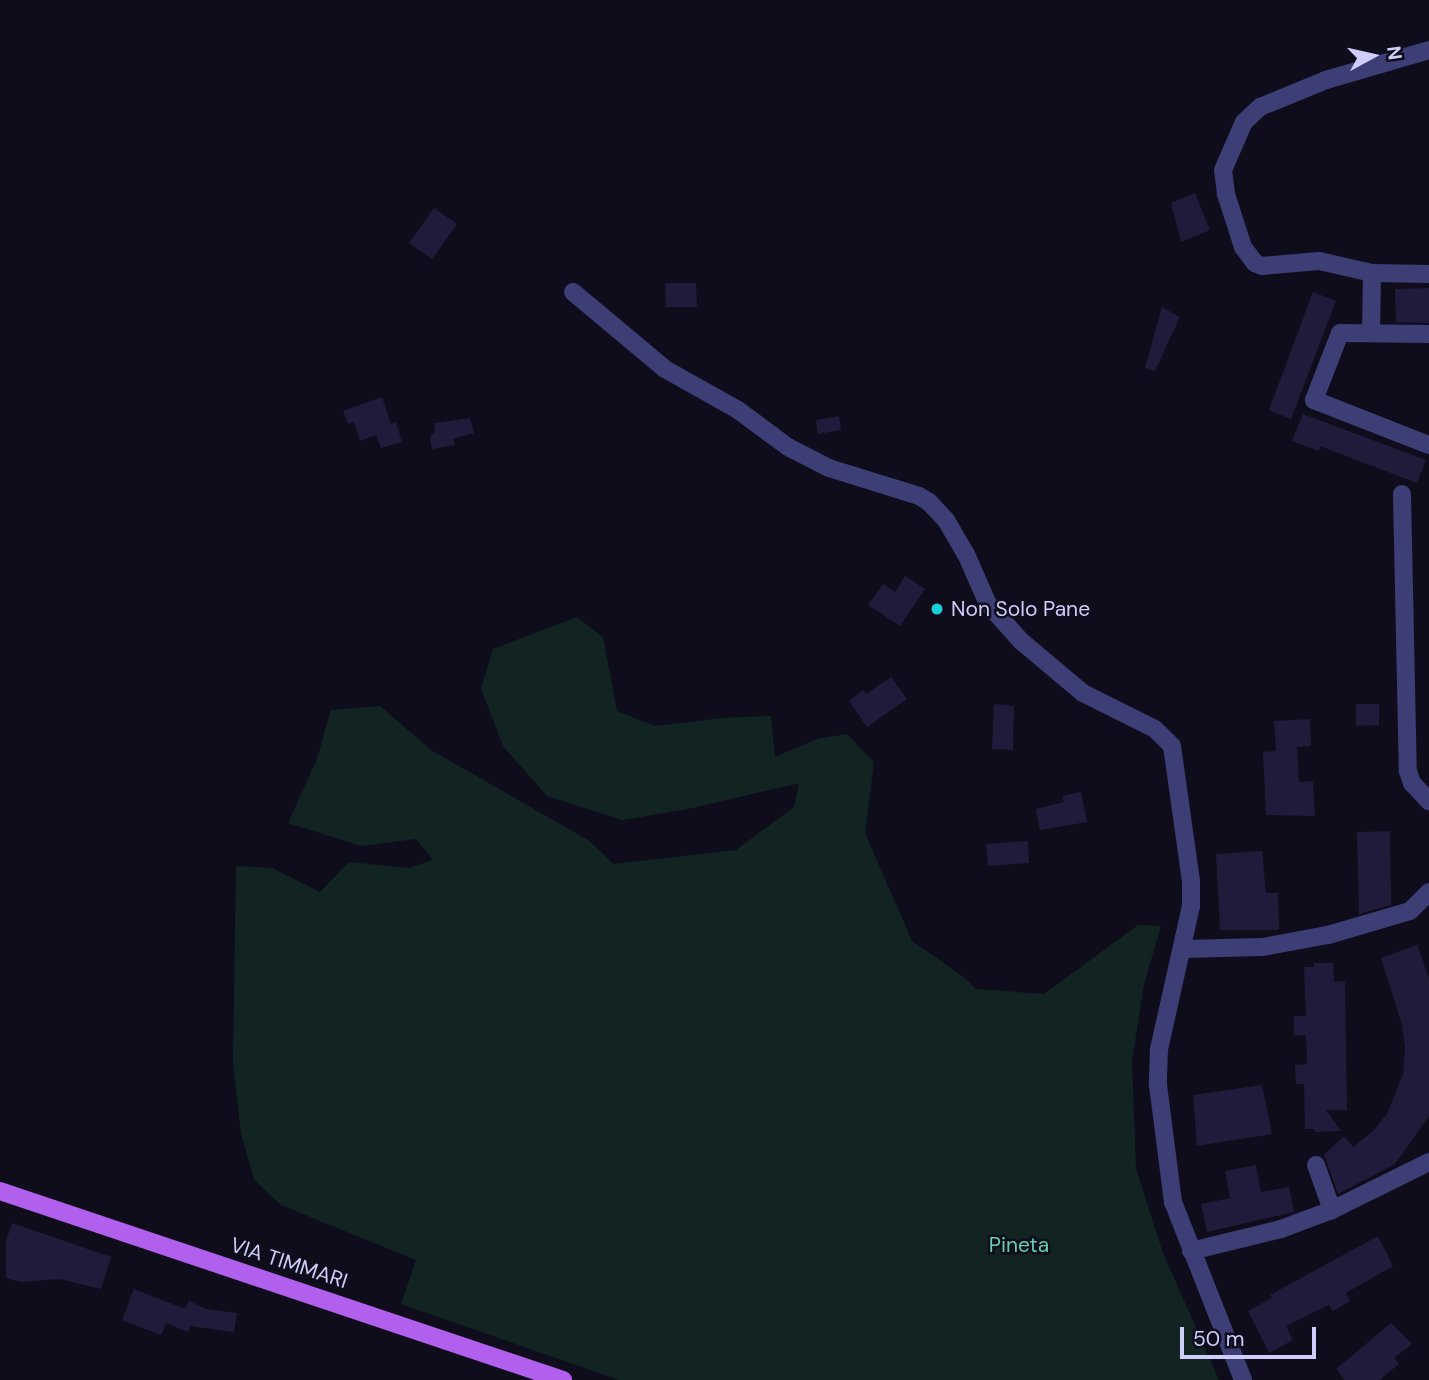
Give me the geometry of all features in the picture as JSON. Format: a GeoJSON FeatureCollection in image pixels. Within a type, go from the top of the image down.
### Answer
{"type":"FeatureCollection","features":[{"type":"Feature","properties":{"kind":"main road","name":"VIA TIMMARI"},"geometry":{"type":"LineString","coordinates":[[0,1191],[561,1380]]}},
{"type":"Feature","properties":{"kind":"street"},"geometry":{"type":"LineString","coordinates":[[1429,50],[1326,80],[1260,107],[1244,122],[1226,157],[1223,170],[1226,194],[1243,247],[1255,263],[1262,266],[1319,261],[1372,273],[1429,274]]}},
{"type":"Feature","properties":{"kind":"street"},"geometry":{"type":"LineString","coordinates":[[1371,333],[1372,273]]}},
{"type":"Feature","properties":{"kind":"street"},"geometry":{"type":"LineString","coordinates":[[573,292],[664,369],[738,410],[788,447],[829,468],[919,496],[929,502],[946,520],[966,554],[988,604],[1021,641],[1083,693],[1155,729],[1165,737],[1174,753],[1191,882],[1191,906],[1159,1049],[1158,1085],[1173,1202],[1243,1380]]}},
{"type":"Feature","properties":{"kind":"street"},"geometry":{"type":"LineString","coordinates":[[1429,334],[1340,333],[1314,400],[1429,445]]}},
{"type":"Feature","properties":{"kind":"street"},"geometry":{"type":"LineString","coordinates":[[1402,494],[1408,771],[1412,783],[1429,801]]}},
{"type":"Feature","properties":{"kind":"street"},"geometry":{"type":"LineString","coordinates":[[1183,949],[1263,947],[1328,935],[1409,911],[1419,905],[1429,892]]}},
{"type":"Feature","properties":{"kind":"street"},"geometry":{"type":"LineString","coordinates":[[1191,1251],[1281,1229],[1332,1210],[1429,1163]]}},
{"type":"Feature","properties":{"kind":"street"},"geometry":{"type":"LineString","coordinates":[[1316,1165],[1332,1210]]}},
{"type":"Feature","properties":{"kind":"green space","name":"Pineta"},"geometry":{"type":"Polygon","coordinates":[[[577,617],[603,637],[617,711],[655,726],[722,718],[771,716],[775,757],[817,739],[847,734],[874,762],[865,833],[912,941],[961,975],[976,989],[1044,994],[1138,925],[1161,926],[1144,984],[1132,1061],[1136,1169],[1163,1253],[1219,1380],[619,1380],[401,1304],[416,1260],[281,1205],[254,1180],[241,1133],[233,1063],[236,866],[272,868],[320,892],[349,862],[408,868],[433,860],[416,839],[361,846],[288,823],[317,759],[331,710],[380,706],[431,750],[588,840],[614,864],[736,850],[794,807],[799,783],[688,809],[622,820],[547,796],[503,746],[481,689],[493,649],[577,617]]]}},
{"type":"Feature","properties":{"kind":"building"},"geometry":{"type":"Polygon","coordinates":[[[1195,193],[1210,230],[1181,242],[1171,203],[1195,193]]]}},
{"type":"Feature","properties":{"kind":"building"},"geometry":{"type":"Polygon","coordinates":[[[434,208],[457,224],[432,259],[409,243],[434,208]]]}},
{"type":"Feature","properties":{"kind":"building"},"geometry":{"type":"Polygon","coordinates":[[[665,283],[696,283],[697,307],[666,307],[665,283]]]}},
{"type":"Feature","properties":{"kind":"building"},"geometry":{"type":"Polygon","coordinates":[[[1429,288],[1429,323],[1396,322],[1395,289],[1429,288]]]}},
{"type":"Feature","properties":{"kind":"building"},"geometry":{"type":"Polygon","coordinates":[[[1313,292],[1336,301],[1291,419],[1269,410],[1313,292]]]}},
{"type":"Feature","properties":{"kind":"building"},"geometry":{"type":"Polygon","coordinates":[[[1162,307],[1180,317],[1155,371],[1145,368],[1162,307]]]}},
{"type":"Feature","properties":{"kind":"building"},"geometry":{"type":"Polygon","coordinates":[[[382,397],[391,424],[396,422],[402,442],[381,448],[376,435],[360,441],[354,422],[348,424],[343,411],[382,397]]]}},
{"type":"Feature","properties":{"kind":"building"},"geometry":{"type":"Polygon","coordinates":[[[1303,414],[1426,460],[1417,483],[1320,446],[1319,451],[1292,441],[1303,414]]]}},
{"type":"Feature","properties":{"kind":"building"},"geometry":{"type":"Polygon","coordinates":[[[839,416],[841,430],[818,434],[816,420],[839,416]]]}},
{"type":"Feature","properties":{"kind":"building"},"geometry":{"type":"Polygon","coordinates":[[[470,418],[474,433],[453,439],[455,445],[432,449],[430,437],[435,431],[434,423],[470,418]]]}},
{"type":"Feature","properties":{"kind":"building"},"geometry":{"type":"Polygon","coordinates":[[[905,576],[925,589],[900,626],[868,605],[883,584],[895,592],[905,576]]]}},
{"type":"Feature","properties":{"kind":"building"},"geometry":{"type":"Polygon","coordinates":[[[891,677],[907,699],[867,727],[849,701],[863,690],[866,694],[891,677]]]}},
{"type":"Feature","properties":{"kind":"building"},"geometry":{"type":"Polygon","coordinates":[[[994,704],[1014,706],[1013,750],[992,749],[994,704]]]}},
{"type":"Feature","properties":{"kind":"building"},"geometry":{"type":"Polygon","coordinates":[[[1356,704],[1379,704],[1379,725],[1356,726],[1356,704]]]}},
{"type":"Feature","properties":{"kind":"building"},"geometry":{"type":"Polygon","coordinates":[[[1310,719],[1311,746],[1297,747],[1299,782],[1313,781],[1315,816],[1266,815],[1263,752],[1276,751],[1274,721],[1310,719]]]}},
{"type":"Feature","properties":{"kind":"building"},"geometry":{"type":"Polygon","coordinates":[[[1081,792],[1087,822],[1040,830],[1036,809],[1064,802],[1062,796],[1081,792]]]}},
{"type":"Feature","properties":{"kind":"building"},"geometry":{"type":"Polygon","coordinates":[[[1390,831],[1391,905],[1359,914],[1357,832],[1390,831]]]}},
{"type":"Feature","properties":{"kind":"building"},"geometry":{"type":"Polygon","coordinates":[[[1028,841],[1029,863],[988,866],[986,844],[1028,841]]]}},
{"type":"Feature","properties":{"kind":"building"},"geometry":{"type":"Polygon","coordinates":[[[1262,851],[1266,893],[1278,893],[1279,930],[1220,930],[1216,854],[1262,851]]]}},
{"type":"Feature","properties":{"kind":"building"},"geometry":{"type":"Polygon","coordinates":[[[1417,945],[1429,978],[1429,1116],[1395,1164],[1338,1194],[1324,1155],[1344,1136],[1353,1147],[1373,1131],[1387,1114],[1403,1074],[1405,1047],[1402,1025],[1381,958],[1417,945]]]}},
{"type":"Feature","properties":{"kind":"building"},"geometry":{"type":"Polygon","coordinates":[[[1314,963],[1333,963],[1334,982],[1345,981],[1347,1110],[1326,1110],[1341,1131],[1315,1132],[1315,1129],[1305,1129],[1304,1084],[1296,1084],[1295,1065],[1307,1064],[1306,1035],[1294,1036],[1294,1016],[1306,1016],[1304,967],[1314,967],[1314,963]]]}},
{"type":"Feature","properties":{"kind":"building"},"geometry":{"type":"Polygon","coordinates":[[[1262,1085],[1272,1134],[1197,1146],[1193,1095],[1262,1085]]]}},
{"type":"Feature","properties":{"kind":"building"},"geometry":{"type":"Polygon","coordinates":[[[1256,1165],[1261,1192],[1289,1187],[1294,1212],[1207,1232],[1201,1204],[1230,1198],[1225,1171],[1256,1165]]]}},
{"type":"Feature","properties":{"kind":"building"},"geometry":{"type":"Polygon","coordinates":[[[12,1223],[111,1257],[101,1289],[60,1279],[21,1282],[6,1278],[6,1241],[12,1223]]]}},
{"type":"Feature","properties":{"kind":"building"},"geometry":{"type":"Polygon","coordinates":[[[1378,1236],[1393,1266],[1346,1293],[1350,1301],[1333,1311],[1329,1305],[1286,1326],[1293,1340],[1269,1353],[1248,1311],[1272,1298],[1270,1295],[1378,1236]]]}},
{"type":"Feature","properties":{"kind":"building"},"geometry":{"type":"Polygon","coordinates":[[[134,1289],[185,1309],[189,1301],[206,1309],[237,1313],[234,1332],[190,1326],[188,1332],[166,1323],[161,1335],[122,1320],[134,1289]]]}},
{"type":"Feature","properties":{"kind":"building"},"geometry":{"type":"Polygon","coordinates":[[[1391,1323],[1412,1344],[1394,1358],[1399,1364],[1379,1380],[1345,1380],[1336,1369],[1391,1323]]]}},
{"type":"Feature","properties":{"kind":"place","name":"Non Solo Pane"},"geometry":{"type":"Point","coordinates":[937,609]}}]}
